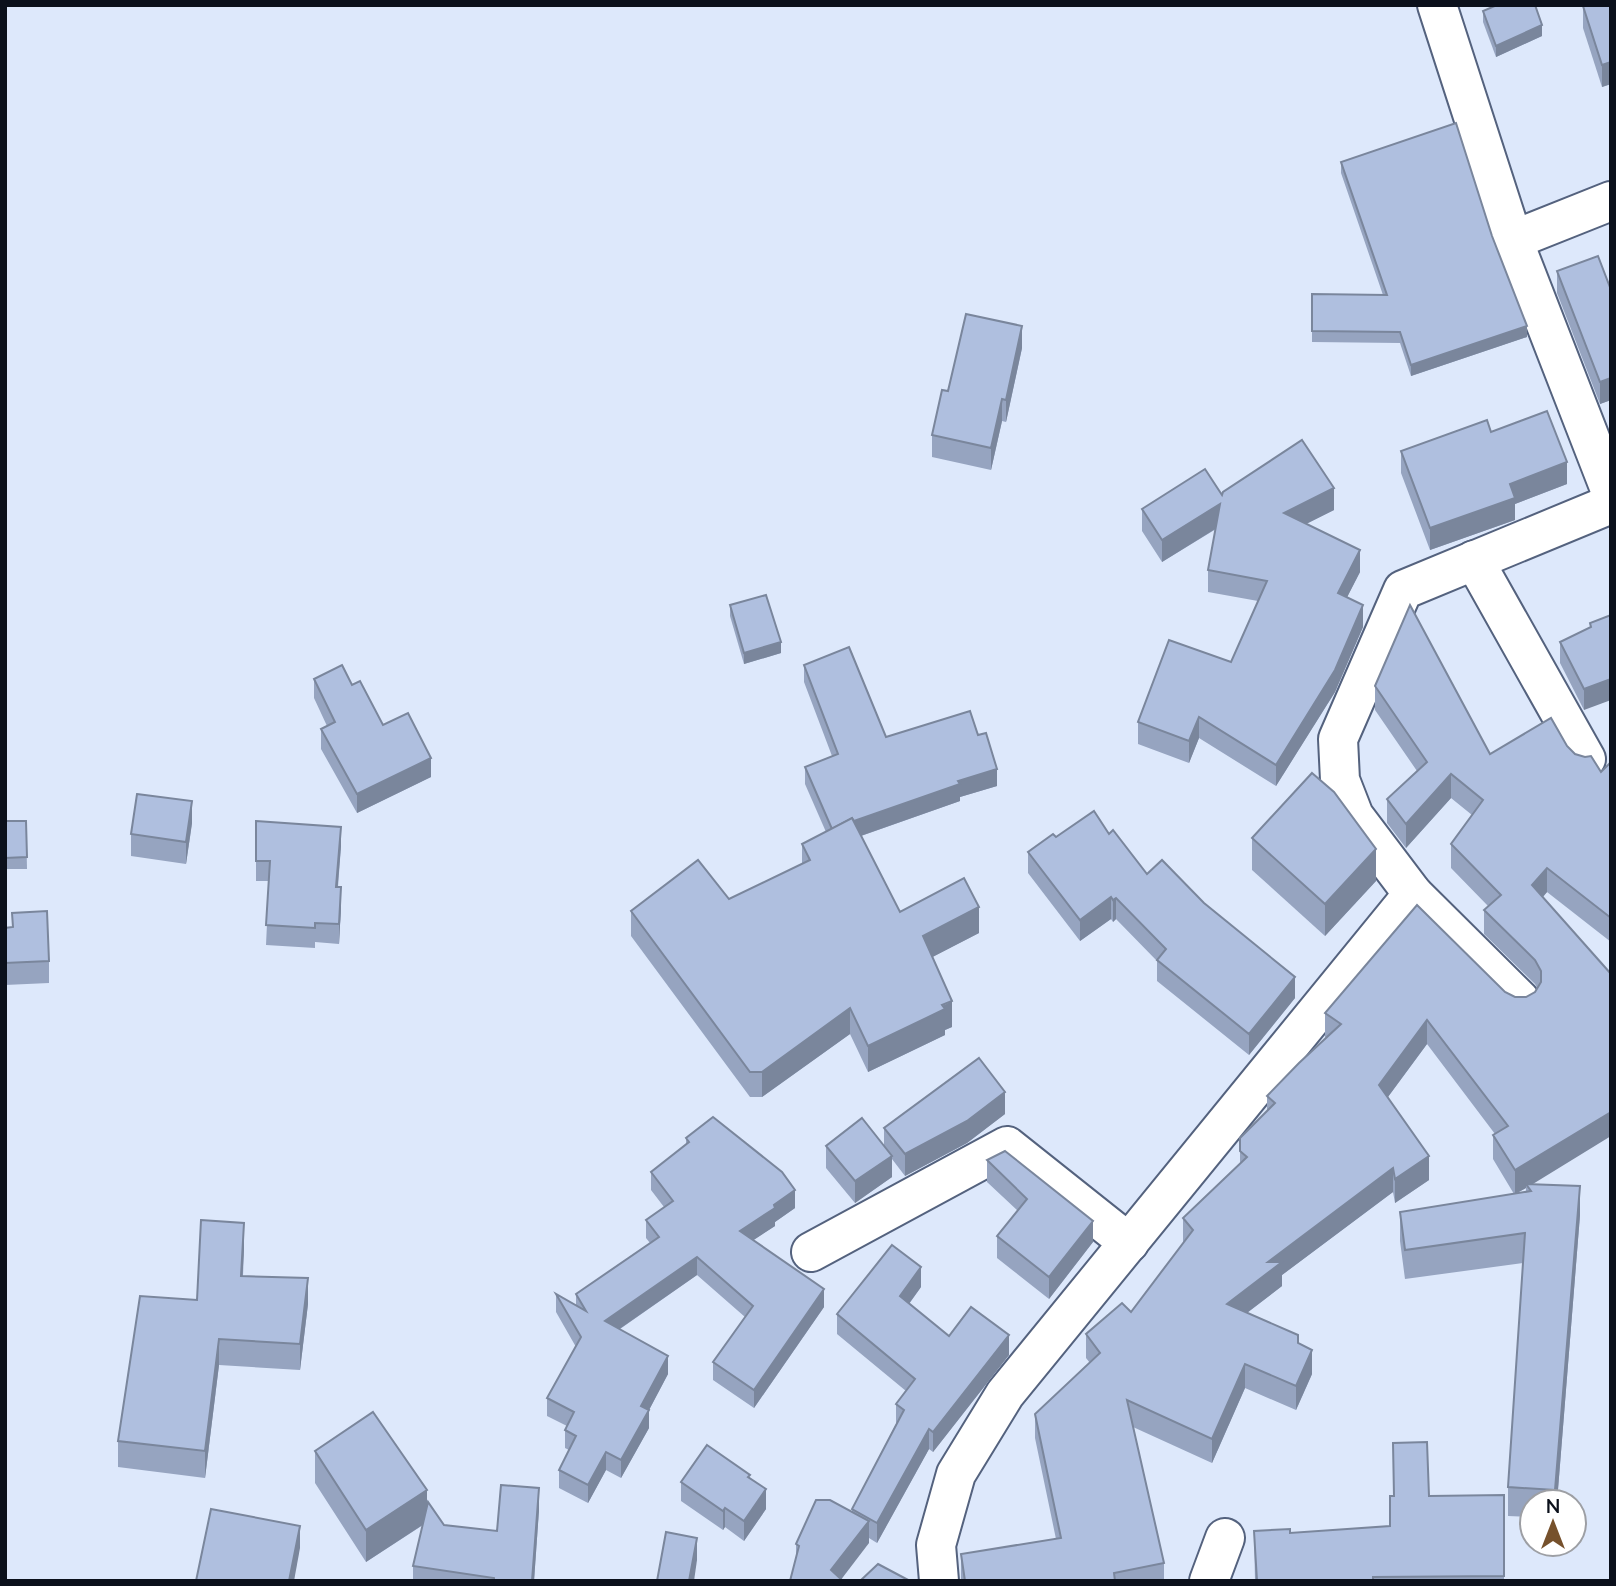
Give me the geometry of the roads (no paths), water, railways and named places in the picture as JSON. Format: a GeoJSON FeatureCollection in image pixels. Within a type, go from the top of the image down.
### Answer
{"type":"FeatureCollection","features":[{"type":"Feature","properties":{"kind":"street"},"geometry":{"type":"LineString","coordinates":[[1437,5],[1513,240],[1611,492]]}},
{"type":"Feature","properties":{"kind":"street"},"geometry":{"type":"LineString","coordinates":[[1513,240],[1611,201]]}},
{"type":"Feature","properties":{"kind":"street"},"geometry":{"type":"LineString","coordinates":[[1520,1000],[1413,894],[1354,816],[1340,780],[1338,739],[1403,590],[1611,504]]}},
{"type":"Feature","properties":{"kind":"street"},"geometry":{"type":"LineString","coordinates":[[1474,560],[1586,759]]}},
{"type":"Feature","properties":{"kind":"street"},"geometry":{"type":"LineString","coordinates":[[939,1581],[936,1545],[956,1474],[1004,1394],[1413,894]]}},
{"type":"Feature","properties":{"kind":"street"},"geometry":{"type":"LineString","coordinates":[[811,1252],[1007,1146],[1129,1243]]}},
{"type":"Feature","properties":{"kind":"street"},"geometry":{"type":"LineString","coordinates":[[1209,1581],[1225,1538]]}}]}
